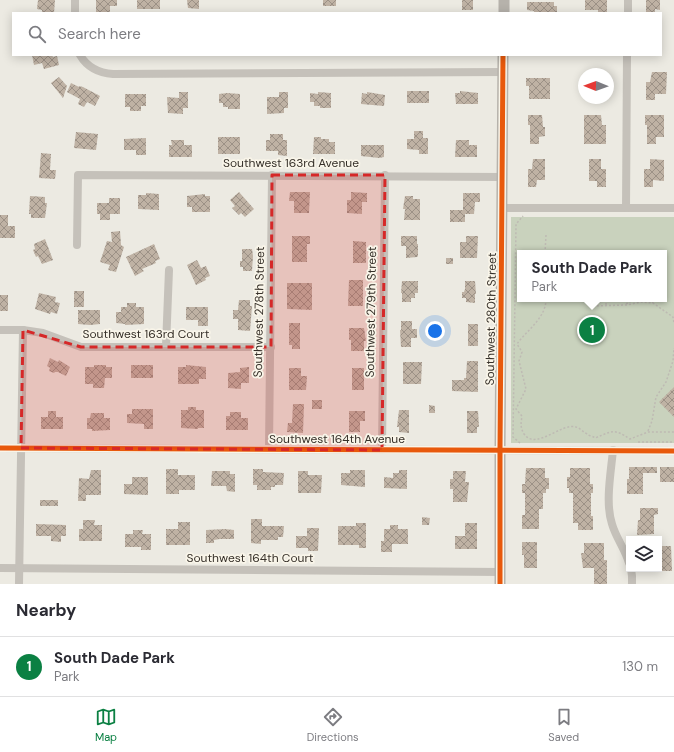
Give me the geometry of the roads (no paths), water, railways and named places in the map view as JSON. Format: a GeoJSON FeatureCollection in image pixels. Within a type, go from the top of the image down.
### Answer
{"type":"FeatureCollection","features":[{"type":"Feature","properties":{"kind":"street"},"geometry":{"type":"LineString","coordinates":[[75,0],[75,12]]}},
{"type":"Feature","properties":{"kind":"street"},"geometry":{"type":"LineString","coordinates":[[504,0],[504,12]]}},
{"type":"Feature","properties":{"kind":"street"},"geometry":{"type":"LineString","coordinates":[[628,0],[628,12]]}},
{"type":"Feature","properties":{"kind":"street"},"geometry":{"type":"LineString","coordinates":[[81,56],[89,66],[100,72],[113,74],[503,72]]}},
{"type":"Feature","properties":{"kind":"street","name":"Southwest 280th Street"},"geometry":{"type":"LineString","coordinates":[[500,584],[503,56]]}},
{"type":"Feature","properties":{"kind":"street"},"geometry":{"type":"LineString","coordinates":[[626,208],[627,56]]}},
{"type":"Feature","properties":{"kind":"street","name":"Southwest 163rd Avenue"},"geometry":{"type":"LineString","coordinates":[[77,244],[78,175],[384,175],[503,177]]}},
{"type":"Feature","properties":{"kind":"street","name":"Southwest 278th Street"},"geometry":{"type":"LineString","coordinates":[[269,449],[272,175]]}},
{"type":"Feature","properties":{"kind":"street","name":"Southwest 279th Street"},"geometry":{"type":"LineString","coordinates":[[382,450],[384,175]]}},
{"type":"Feature","properties":{"kind":"street"},"geometry":{"type":"LineString","coordinates":[[502,208],[674,208]]}},
{"type":"Feature","properties":{"kind":"street"},"geometry":{"type":"LineString","coordinates":[[166,346],[169,270]]}},
{"type":"Feature","properties":{"kind":"street","name":"Southwest 163rd Court"},"geometry":{"type":"LineString","coordinates":[[0,330],[22,330],[43,333],[81,347],[271,347]]}},
{"type":"Feature","properties":{"kind":"street"},"geometry":{"type":"LineString","coordinates":[[19,584],[22,330]]}},
{"type":"Feature","properties":{"kind":"street","name":"Southwest 164th Avenue"},"geometry":{"type":"LineString","coordinates":[[0,448],[382,450],[500,449],[674,451]]}},
{"type":"Feature","properties":{"kind":"street"},"geometry":{"type":"LineString","coordinates":[[613,450],[609,502],[611,523],[619,542],[626,553]]}},
{"type":"Feature","properties":{"kind":"street","name":"Southwest 164th Court"},"geometry":{"type":"LineString","coordinates":[[0,568],[501,572]]}},
{"type":"Feature","properties":{"kind":"street"},"geometry":{"type":"LineString","coordinates":[[631,572],[632,584]]}},
{"type":"Feature","properties":{"kind":"place","name":"South Dade Park"},"geometry":{"type":"Point","coordinates":[592,330]}}]}
